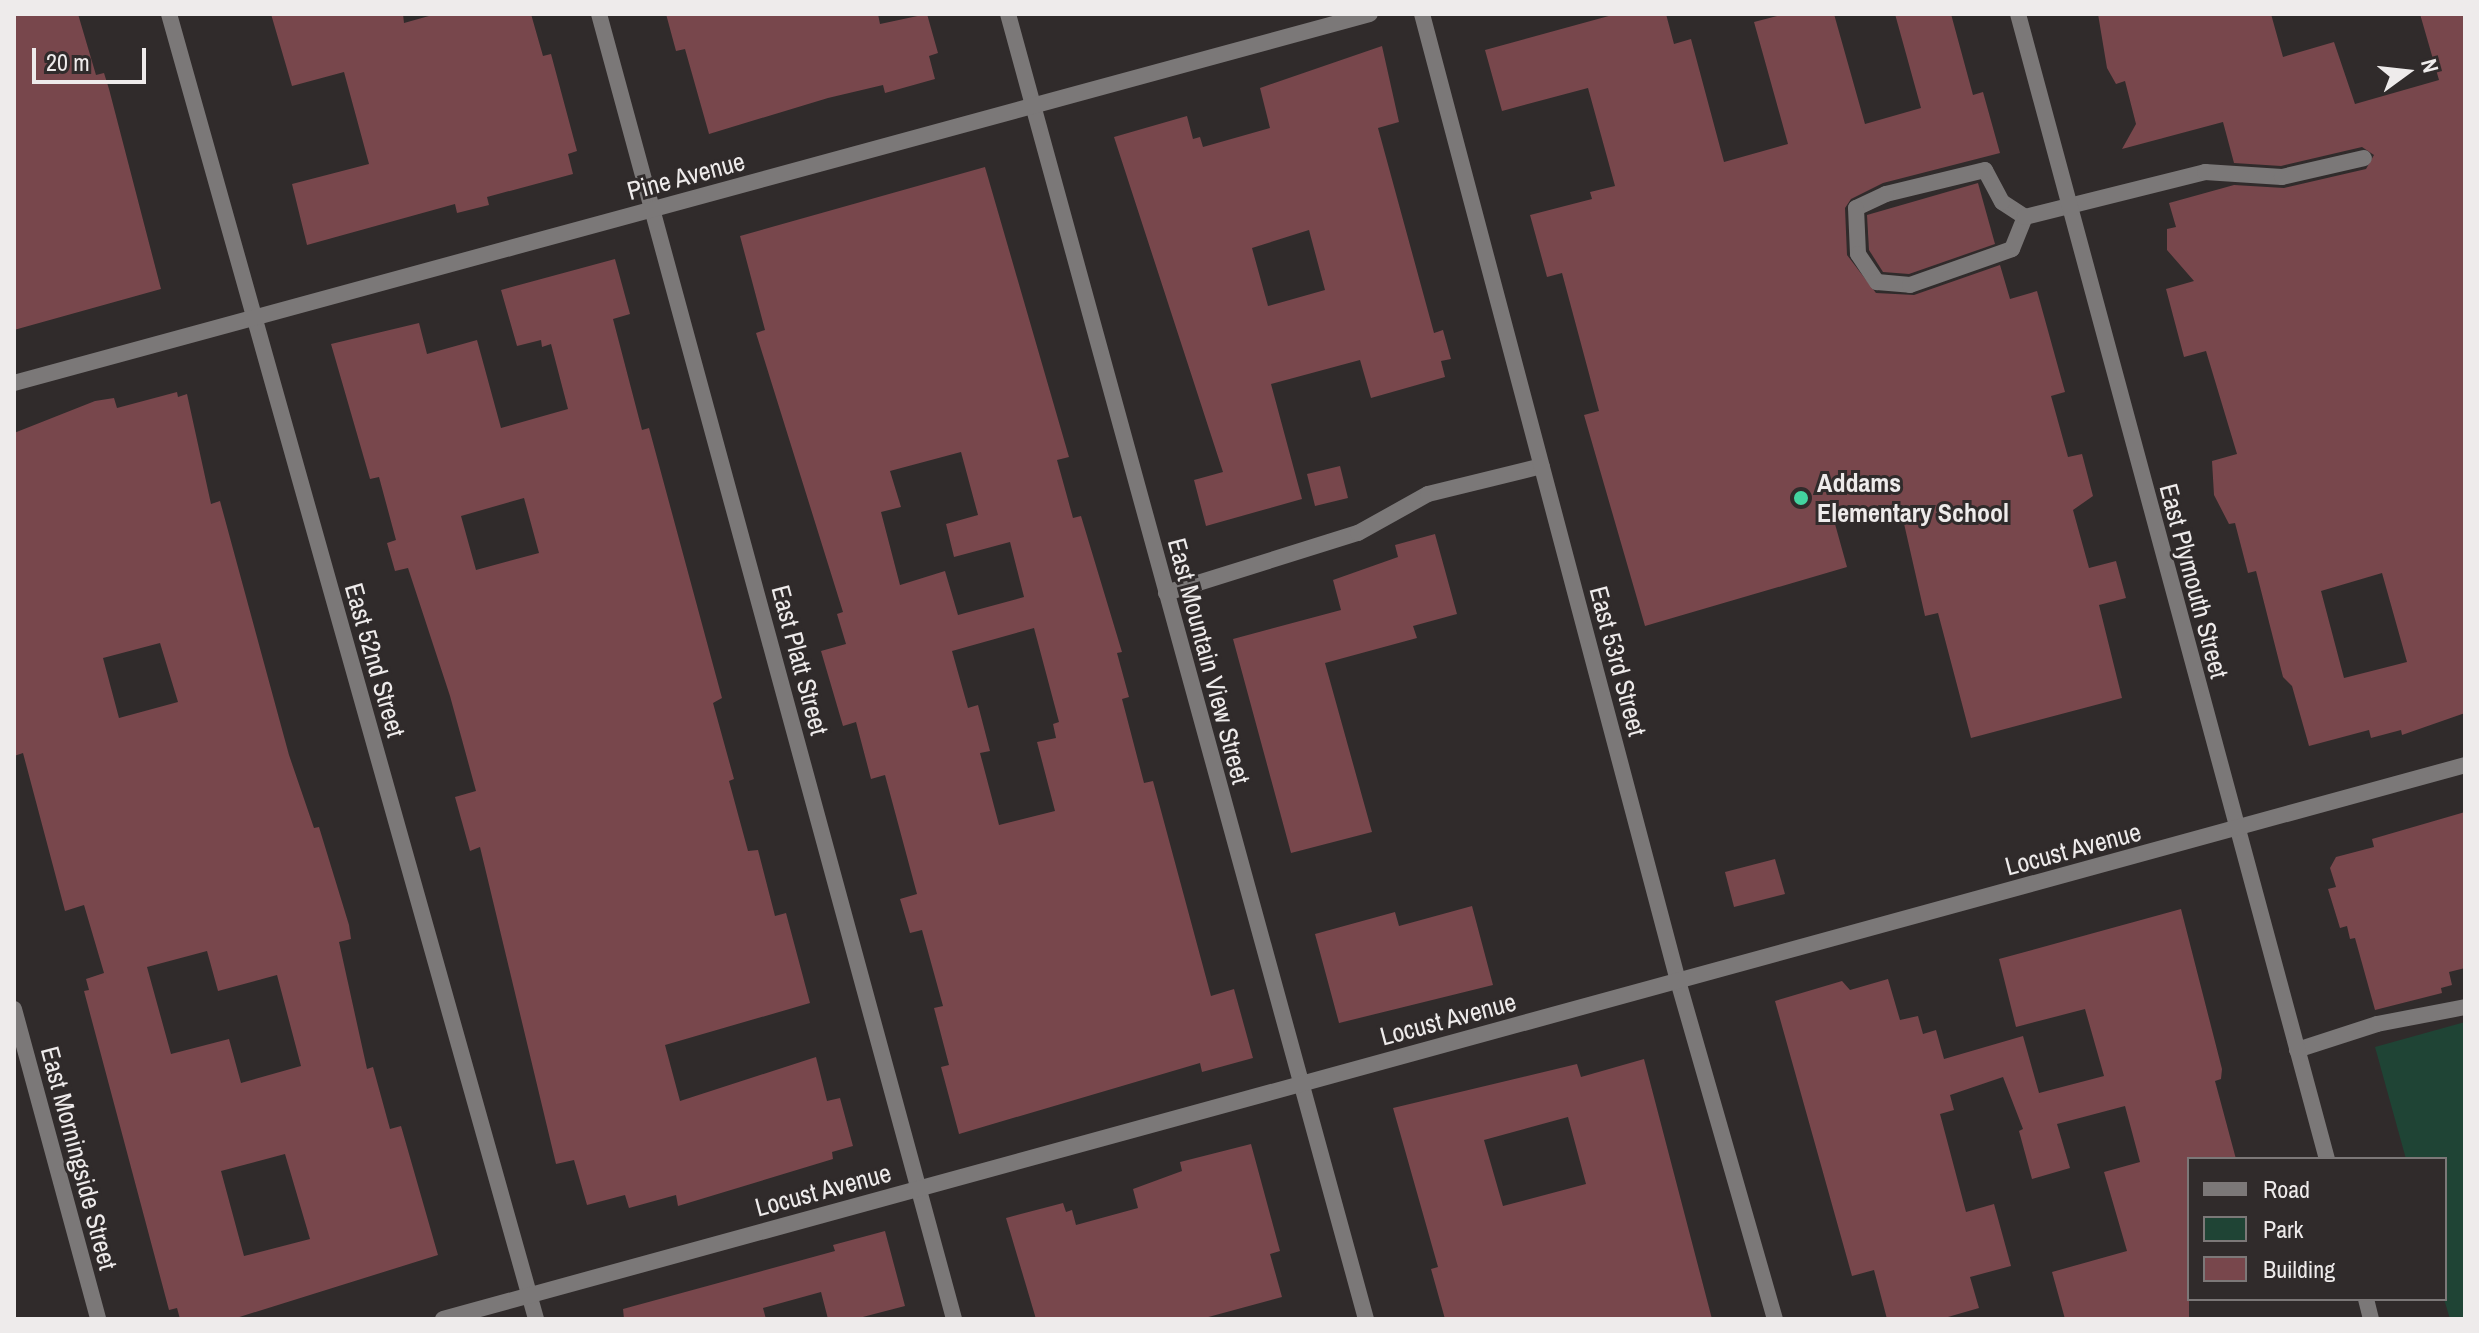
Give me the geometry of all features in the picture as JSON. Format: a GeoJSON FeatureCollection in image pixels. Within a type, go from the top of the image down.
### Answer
{"type":"FeatureCollection","features":[{"type":"Feature","properties":{"kind":"street","name":"East 52nd Street"},"geometry":{"type":"LineString","coordinates":[[169,14],[536,1319]]}},
{"type":"Feature","properties":{"kind":"street","name":"East Platt Street"},"geometry":{"type":"LineString","coordinates":[[599,14],[954,1319]]}},
{"type":"Feature","properties":{"kind":"street","name":"East Mountain View Street"},"geometry":{"type":"LineString","coordinates":[[1008,14],[1366,1319]]}},
{"type":"Feature","properties":{"kind":"street","name":"Pine Avenue"},"geometry":{"type":"LineString","coordinates":[[14,383],[1370,14]]}},
{"type":"Feature","properties":{"kind":"street","name":"East 53rd Street"},"geometry":{"type":"LineString","coordinates":[[1422,14],[1678,981],[1775,1319]]}},
{"type":"Feature","properties":{"kind":"street","name":"East Plymouth Street"},"geometry":{"type":"LineString","coordinates":[[2018,14],[2235,829],[2326,1157]]}},
{"type":"Feature","properties":{"kind":"street"},"geometry":{"type":"LineString","coordinates":[[2025,217],[2012,249],[1910,285],[1877,282],[1858,254],[1856,208],[1886,194],[1985,170],[2002,202],[2025,217],[2070,210],[2205,172],[2282,177],[2364,158]]}},
{"type":"Feature","properties":{"kind":"street"},"geometry":{"type":"LineString","coordinates":[[1166,593],[1358,533],[1428,494],[1542,466]]}},
{"type":"Feature","properties":{"kind":"street","name":"Locust Avenue"},"geometry":{"type":"LineString","coordinates":[[443,1319],[2465,765]]}},
{"type":"Feature","properties":{"kind":"street"},"geometry":{"type":"LineString","coordinates":[[2297,1050],[2377,1024],[2465,1007]]}},
{"type":"Feature","properties":{"kind":"street","name":"East Morningside Street"},"geometry":{"type":"LineString","coordinates":[[14,1009],[98,1319]]}},
{"type":"Feature","properties":{"kind":"green space"},"geometry":{"type":"Polygon","coordinates":[[[2465,1022],[2465,1319],[2450,1319],[2445,1301],[2447,1157],[2405,1157],[2375,1047],[2465,1022]]]}},
{"type":"Feature","properties":{"kind":"building"},"geometry":{"type":"Polygon","coordinates":[[[14,14],[78,14],[96,75],[104,73],[109,89],[161,289],[14,330],[14,14]]]}},
{"type":"Feature","properties":{"kind":"building"},"geometry":{"type":"Polygon","coordinates":[[[271,14],[403,14],[404,23],[436,14],[531,14],[543,56],[551,54],[577,151],[568,154],[573,174],[487,197],[489,205],[457,213],[455,204],[307,245],[292,184],[369,164],[344,72],[292,86],[271,14]]]}},
{"type":"Feature","properties":{"kind":"building"},"geometry":{"type":"Polygon","coordinates":[[[666,14],[878,14],[880,24],[927,14],[938,53],[929,56],[935,79],[885,93],[883,85],[828,98],[709,134],[685,49],[676,51],[666,14]]]}},
{"type":"Feature","properties":{"kind":"building"},"geometry":{"type":"Polygon","coordinates":[[[1616,14],[1666,14],[1674,44],[1691,39],[1724,162],[1788,144],[1754,22],[1785,14],[1834,14],[1865,124],[1921,108],[1895,14],[1951,14],[1973,95],[1983,92],[2000,153],[1883,183],[1851,199],[1845,208],[1847,255],[1876,293],[1914,295],[2000,265],[2010,299],[2037,291],[2065,392],[2051,396],[2068,457],[2082,454],[2093,496],[2073,510],[2089,568],[2116,561],[2126,598],[2099,605],[2122,698],[1971,738],[1938,613],[1925,616],[1900,506],[1835,524],[1847,567],[1645,626],[1584,415],[1599,411],[1562,273],[1547,277],[1530,215],[1592,199],[1590,192],[1615,186],[1588,88],[1502,111],[1485,50],[1616,14]]]}},
{"type":"Feature","properties":{"kind":"building"},"geometry":{"type":"Polygon","coordinates":[[[2098,14],[2271,14],[2283,57],[2334,42],[2355,104],[2439,80],[2420,14],[2465,14],[2465,713],[2402,735],[2401,730],[2371,738],[2369,730],[2309,746],[2292,686],[2283,677],[2256,571],[2248,573],[2235,523],[2229,524],[2214,495],[2212,461],[2237,454],[2206,351],[2184,357],[2166,289],[2194,281],[2167,250],[2167,229],[2176,227],[2169,203],[2234,185],[2284,188],[2366,169],[2374,155],[2362,147],[2281,166],[2234,163],[2223,122],[2122,149],[2136,124],[2125,81],[2116,84],[2107,68],[2098,14]],[[2382,573],[2321,591],[2344,678],[2407,662],[2382,573]]]}},
{"type":"Feature","properties":{"kind":"building"},"geometry":{"type":"Polygon","coordinates":[[[1382,46],[1399,122],[1378,128],[1434,333],[1443,330],[1451,359],[1441,361],[1445,377],[1371,398],[1360,360],[1271,384],[1302,499],[1206,526],[1194,480],[1223,472],[1114,137],[1187,116],[1193,139],[1200,137],[1203,147],[1270,128],[1260,88],[1382,46]],[[1309,230],[1252,248],[1268,306],[1325,290],[1309,230]]]}},
{"type":"Feature","properties":{"kind":"building"},"geometry":{"type":"Polygon","coordinates":[[[985,167],[1069,457],[1057,460],[1073,518],[1081,516],[1122,652],[1117,653],[1129,697],[1122,699],[1144,783],[1153,781],[1211,996],[1234,989],[1253,1058],[1202,1072],[1200,1063],[959,1134],[941,1067],[949,1065],[934,1008],[943,1006],[922,930],[910,933],[900,899],[917,894],[885,775],[871,779],[856,722],[843,726],[821,651],[846,644],[837,614],[843,612],[756,333],[765,330],[740,236],[985,167]],[[961,452],[890,471],[901,507],[881,512],[900,585],[945,571],[958,615],[1024,597],[1010,542],[954,557],[946,524],[978,515],[961,452]],[[1034,628],[952,651],[968,708],[978,705],[990,751],[980,753],[999,825],[1055,811],[1037,742],[1056,738],[1053,724],[1059,722],[1034,628]]]}},
{"type":"Feature","properties":{"kind":"building"},"geometry":{"type":"Polygon","coordinates":[[[1978,183],[1995,244],[1909,274],[1883,272],[1869,250],[1867,215],[1978,183]]]}},
{"type":"Feature","properties":{"kind":"building"},"geometry":{"type":"Polygon","coordinates":[[[615,259],[630,314],[613,319],[642,430],[649,428],[722,698],[713,703],[734,779],[729,781],[748,851],[758,850],[775,916],[786,913],[810,1003],[665,1045],[680,1101],[816,1057],[827,1101],[840,1098],[853,1146],[832,1152],[833,1159],[678,1206],[676,1195],[629,1208],[625,1195],[587,1205],[574,1160],[556,1164],[480,847],[470,851],[455,797],[476,791],[450,696],[408,568],[395,571],[387,543],[396,540],[379,477],[370,479],[331,344],[419,323],[427,354],[477,340],[501,428],[568,409],[551,344],[542,347],[541,340],[517,346],[501,290],[615,259]],[[524,498],[461,516],[476,570],[539,553],[524,498]]]}},
{"type":"Feature","properties":{"kind":"building"},"geometry":{"type":"Polygon","coordinates":[[[177,392],[178,397],[187,394],[211,504],[220,501],[289,755],[314,828],[319,827],[349,925],[351,939],[339,942],[367,1069],[373,1067],[390,1129],[401,1126],[438,1255],[233,1319],[180,1319],[177,1308],[169,1310],[84,991],[89,990],[86,979],[104,973],[84,905],[65,911],[23,753],[14,756],[14,433],[95,401],[114,398],[117,408],[177,392]],[[160,643],[103,658],[119,718],[178,702],[160,643]],[[207,951],[147,967],[171,1054],[229,1039],[241,1083],[301,1066],[277,975],[218,991],[207,951]],[[285,1154],[221,1171],[244,1256],[310,1239],[285,1154]]]}},
{"type":"Feature","properties":{"kind":"building"},"geometry":{"type":"Polygon","coordinates":[[[1340,466],[1348,498],[1315,506],[1307,474],[1340,466]]]}},
{"type":"Feature","properties":{"kind":"building"},"geometry":{"type":"Polygon","coordinates":[[[1435,534],[1457,614],[1413,626],[1417,638],[1325,663],[1372,832],[1291,853],[1233,639],[1341,610],[1333,580],[1398,557],[1395,545],[1435,534]]]}},
{"type":"Feature","properties":{"kind":"building"},"geometry":{"type":"Polygon","coordinates":[[[2465,812],[2465,968],[2449,972],[2452,985],[2441,988],[2442,993],[2375,1010],[2355,938],[2350,939],[2347,926],[2340,928],[2328,889],[2336,887],[2330,868],[2336,857],[2374,847],[2372,839],[2465,812]]]}},
{"type":"Feature","properties":{"kind":"building"},"geometry":{"type":"Polygon","coordinates":[[[1775,859],[1785,894],[1734,907],[1725,872],[1775,859]]]}},
{"type":"Feature","properties":{"kind":"building"},"geometry":{"type":"Polygon","coordinates":[[[1472,906],[1493,985],[1339,1023],[1315,934],[1395,912],[1399,926],[1472,906]]]}},
{"type":"Feature","properties":{"kind":"building"},"geometry":{"type":"Polygon","coordinates":[[[2181,909],[2222,1069],[2221,1079],[2215,1081],[2235,1157],[2187,1157],[2189,1319],[2065,1319],[2052,1272],[2127,1251],[2104,1172],[2140,1162],[2125,1106],[2057,1124],[2070,1168],[2032,1179],[2019,1131],[2023,1129],[2003,1077],[1950,1095],[1954,1110],[1940,1114],[1966,1212],[1994,1204],[2011,1266],[1970,1277],[1979,1308],[1941,1319],[1887,1319],[1874,1270],[1852,1276],[1775,1001],[1842,981],[1850,990],[1888,979],[1900,1020],[1918,1016],[1923,1034],[1936,1030],[1944,1059],[2023,1036],[2039,1093],[2104,1076],[2085,1009],[2016,1027],[1999,959],[2181,909]]]}},
{"type":"Feature","properties":{"kind":"building"},"geometry":{"type":"Polygon","coordinates":[[[1644,1059],[1712,1319],[1445,1319],[1431,1269],[1438,1267],[1393,1108],[1577,1064],[1581,1077],[1644,1059]],[[1568,1117],[1484,1140],[1503,1206],[1586,1184],[1568,1117]]]}},
{"type":"Feature","properties":{"kind":"building"},"geometry":{"type":"Polygon","coordinates":[[[1251,1144],[1280,1251],[1270,1254],[1282,1297],[1201,1319],[1036,1319],[1006,1218],[1063,1203],[1066,1212],[1072,1210],[1076,1225],[1138,1208],[1133,1189],[1182,1171],[1180,1162],[1251,1144]]]}},
{"type":"Feature","properties":{"kind":"building"},"geometry":{"type":"Polygon","coordinates":[[[885,1231],[905,1306],[855,1319],[828,1319],[821,1292],[763,1308],[766,1319],[624,1319],[623,1309],[835,1251],[833,1245],[885,1231]]]}},
{"type":"Feature","properties":{"kind":"place","name":"Addams Elementary School"},"geometry":{"type":"Point","coordinates":[1801,498]}}]}
